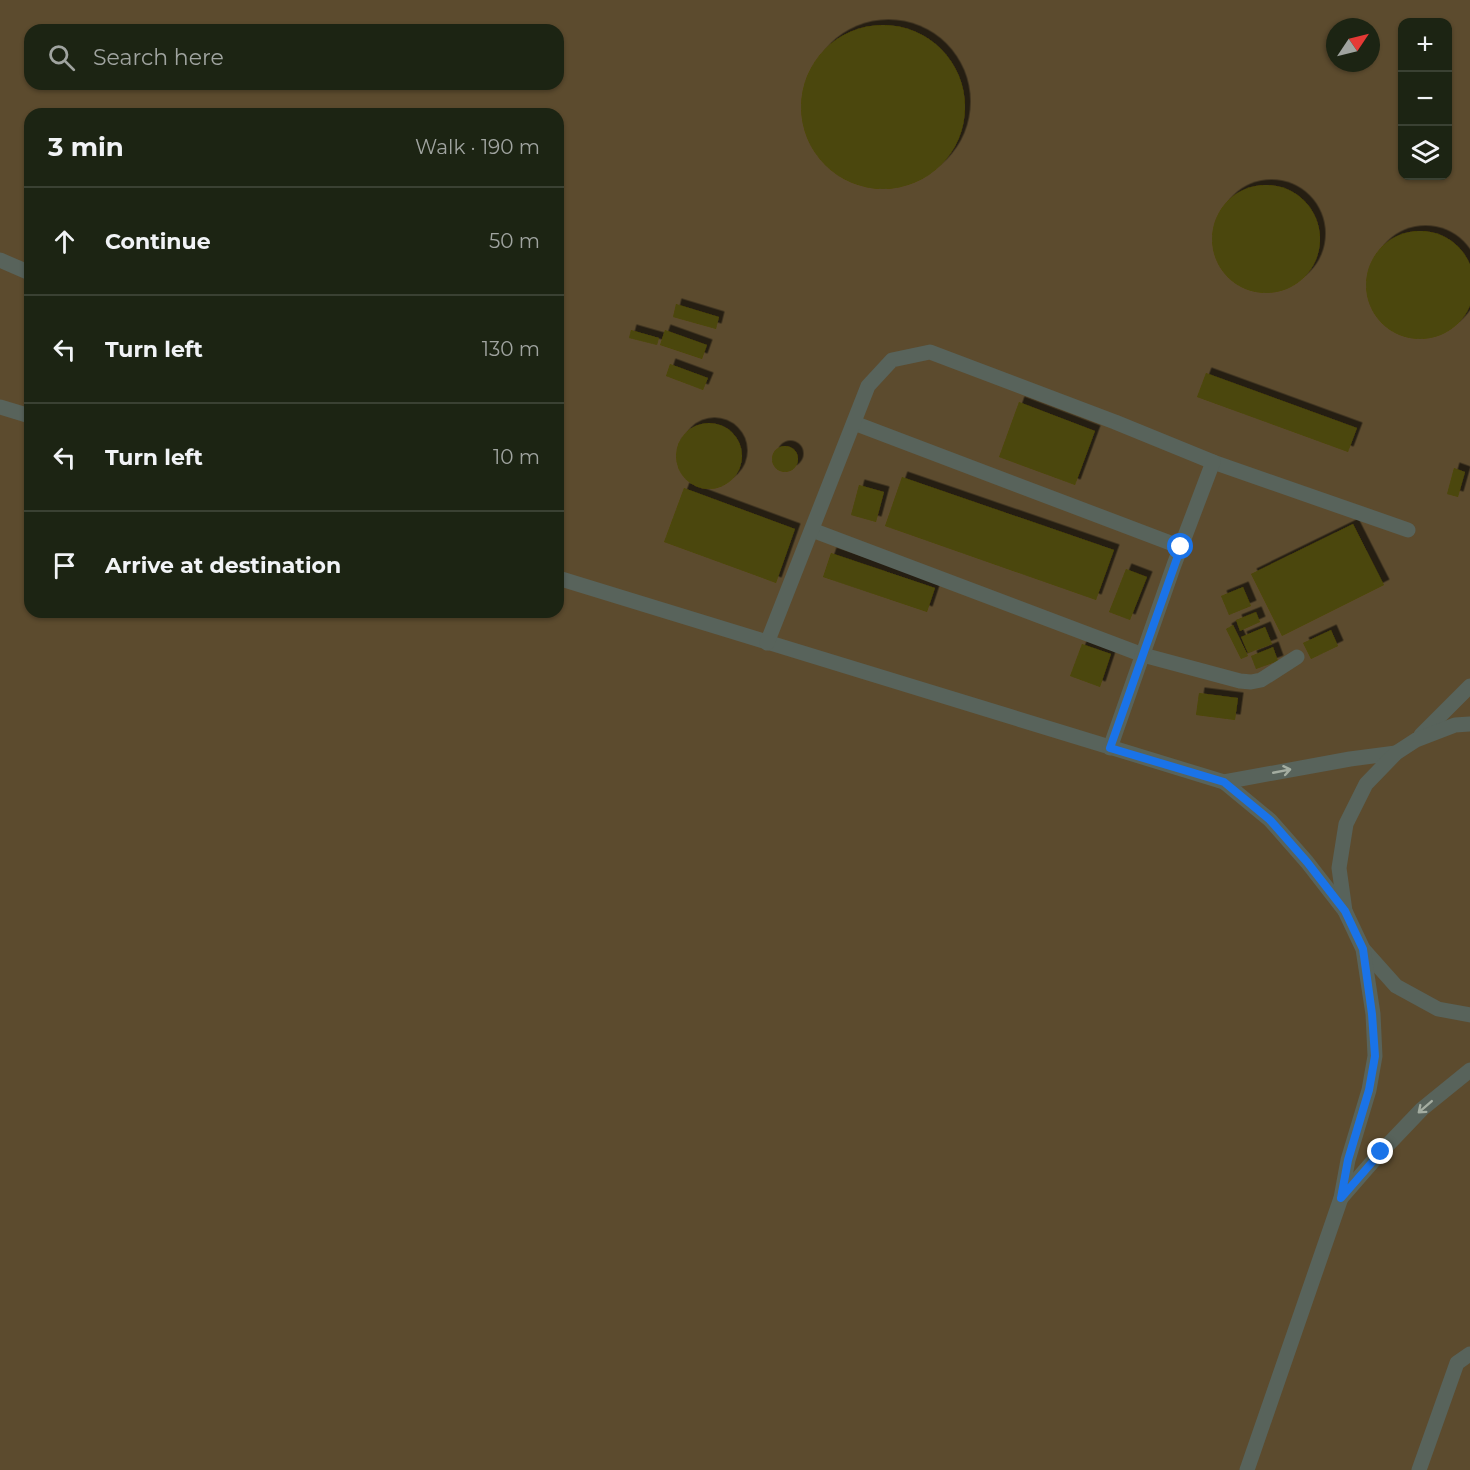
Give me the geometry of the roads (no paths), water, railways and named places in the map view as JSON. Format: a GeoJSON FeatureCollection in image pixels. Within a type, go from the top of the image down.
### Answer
{"type":"FeatureCollection","features":[{"type":"Feature","properties":{"kind":"street"},"geometry":{"type":"LineString","coordinates":[[0,260],[24,270]]}},
{"type":"Feature","properties":{"kind":"street"},"geometry":{"type":"LineString","coordinates":[[767,643],[868,386],[892,360],[930,352],[1116,422],[1213,462],[1408,530]]}},
{"type":"Feature","properties":{"kind":"street"},"geometry":{"type":"LineString","coordinates":[[0,407],[24,414]]}},
{"type":"Feature","properties":{"kind":"street"},"geometry":{"type":"LineString","coordinates":[[854,423],[1181,547]]}},
{"type":"Feature","properties":{"kind":"street"},"geometry":{"type":"LineString","coordinates":[[1110,748],[1213,462]]}},
{"type":"Feature","properties":{"kind":"street"},"geometry":{"type":"LineString","coordinates":[[812,530],[1143,655],[1240,681],[1261,680],[1297,657]]}},
{"type":"Feature","properties":{"kind":"street"},"geometry":{"type":"LineString","coordinates":[[564,580],[1224,782],[1270,820],[1307,862],[1345,911],[1363,949],[1396,986],[1438,1009],[1470,1015]]}},
{"type":"Feature","properties":{"kind":"street"},"geometry":{"type":"LineString","coordinates":[[1345,911],[1339,868],[1346,824],[1366,784],[1396,753],[1416,740],[1470,686]]}},
{"type":"Feature","properties":{"kind":"street"},"geometry":{"type":"LineString","coordinates":[[1416,740],[1455,725],[1470,724]]}},
{"type":"Feature","properties":{"kind":"street"},"geometry":{"type":"LineString","coordinates":[[1224,782],[1396,753]]}},
{"type":"Feature","properties":{"kind":"street"},"geometry":{"type":"LineString","coordinates":[[1247,1470],[1341,1198],[1348,1160],[1369,1090],[1375,1056],[1363,949]]}},
{"type":"Feature","properties":{"kind":"street"},"geometry":{"type":"LineString","coordinates":[[1341,1198],[1422,1109],[1470,1070]]}},
{"type":"Feature","properties":{"kind":"street"},"geometry":{"type":"LineString","coordinates":[[1419,1470],[1457,1363],[1470,1354]]}}]}
